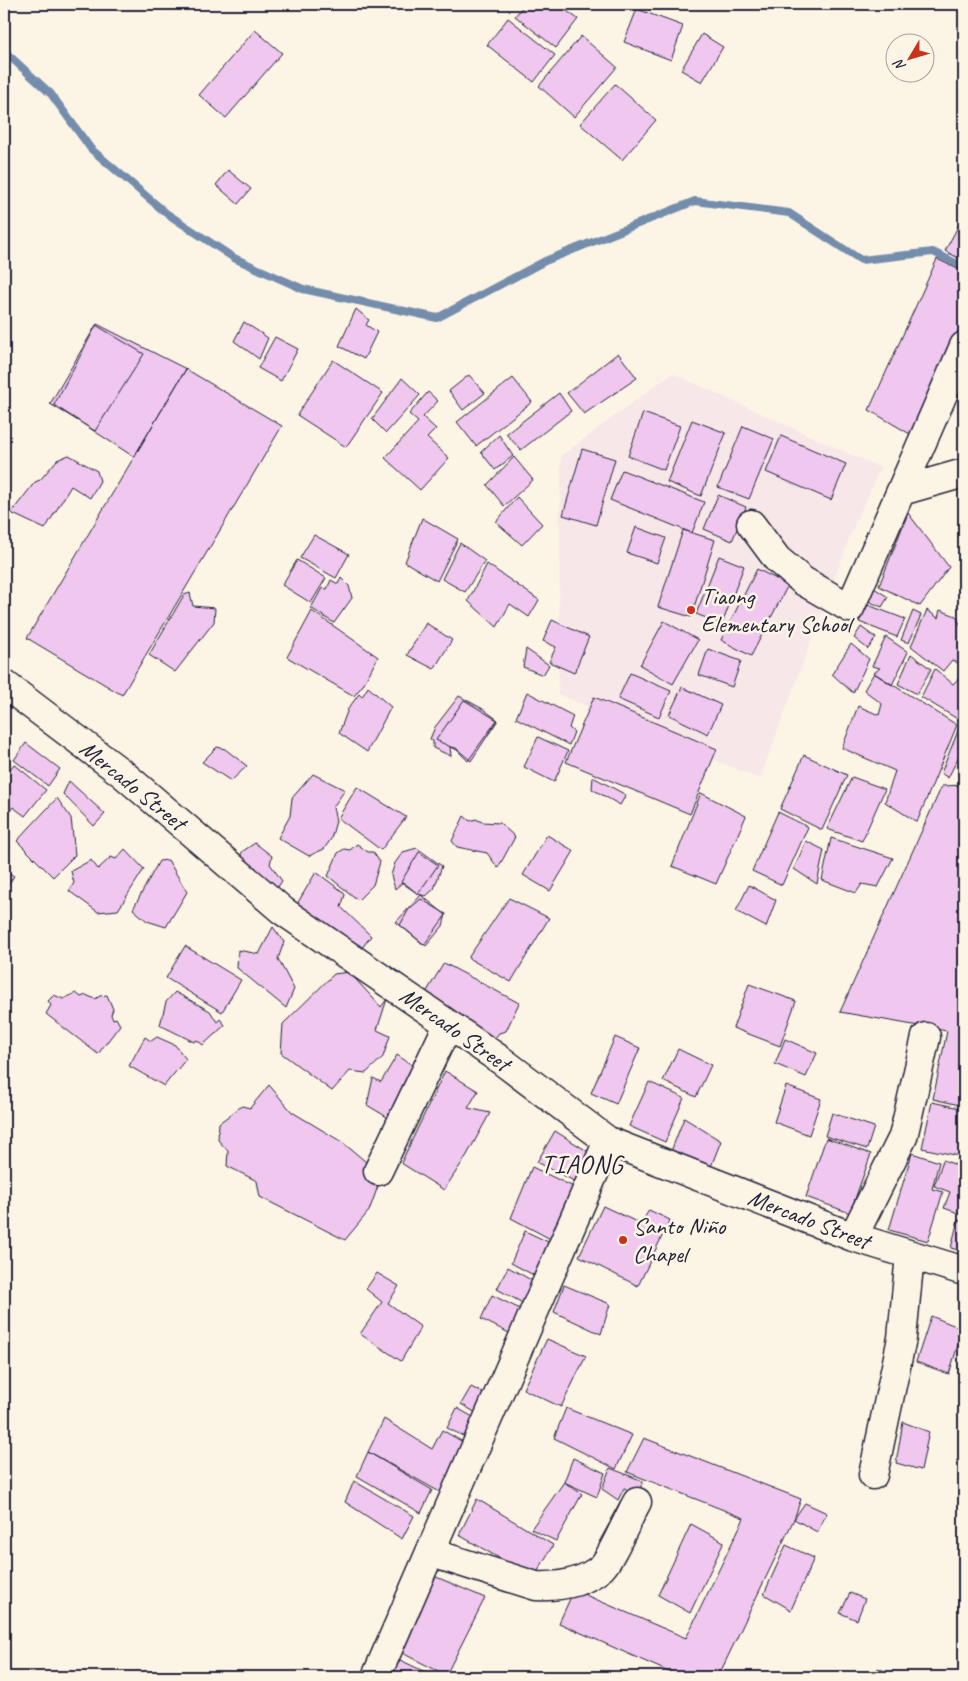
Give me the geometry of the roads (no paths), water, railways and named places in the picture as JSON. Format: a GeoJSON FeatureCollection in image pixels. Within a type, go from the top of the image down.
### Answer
{"type":"FeatureCollection","features":[{"type":"Feature","properties":{"kind":"street"},"geometry":{"type":"LineString","coordinates":[[751,524],[783,565],[803,581],[850,608],[964,346]]}},
{"type":"Feature","properties":{"kind":"street"},"geometry":{"type":"LineString","coordinates":[[901,490],[924,486],[964,473]]}},
{"type":"Feature","properties":{"kind":"street","name":"Mercado Street"},"geometry":{"type":"LineString","coordinates":[[4,684],[123,774],[283,911],[502,1061],[608,1141],[853,1236],[964,1271]]}},
{"type":"Feature","properties":{"kind":"street"},"geometry":{"type":"LineString","coordinates":[[378,1171],[448,1025]]}},
{"type":"Feature","properties":{"kind":"street"},"geometry":{"type":"LineString","coordinates":[[853,1236],[903,1136],[926,1037]]}},
{"type":"Feature","properties":{"kind":"street"},"geometry":{"type":"LineString","coordinates":[[376,1677],[432,1552],[608,1141]]}},
{"type":"Feature","properties":{"kind":"street"},"geometry":{"type":"LineString","coordinates":[[873,1475],[902,1338],[910,1255]]}},
{"type":"Feature","properties":{"kind":"street"},"geometry":{"type":"LineString","coordinates":[[432,1552],[536,1586],[554,1587],[578,1581],[603,1566],[637,1502]]}},
{"type":"Feature","properties":{"kind":"waterway"},"geometry":{"type":"LineString","coordinates":[[4,51],[51,94],[91,149],[166,213],[234,258],[303,289],[437,318],[545,261],[695,201],[789,213],[861,260],[933,252],[964,267]]}},
{"type":"Feature","properties":{"kind":"place","name":"Tiaong Elementary School"},"geometry":{"type":"Point","coordinates":[691,610]}},
{"type":"Feature","properties":{"kind":"place","name":"Santo Niño Chapel"},"geometry":{"type":"Point","coordinates":[623,1240]}},
{"type":"Feature","properties":{"kind":"district","name":"TIAONG"},"geometry":{"type":"Point","coordinates":[582,1164]}}]}
